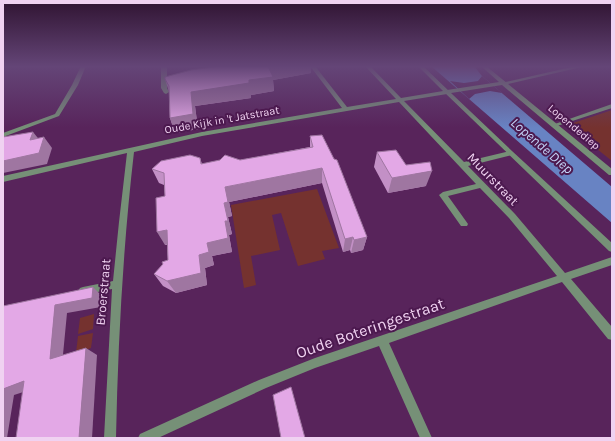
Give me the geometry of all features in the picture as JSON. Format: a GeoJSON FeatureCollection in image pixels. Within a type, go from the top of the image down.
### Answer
{"type":"FeatureCollection","features":[{"type":"Feature","properties":{"kind":"street"},"geometry":{"type":"LineString","coordinates":[[3,135],[57,115],[73,87]]}},
{"type":"Feature","properties":{"kind":"street"},"geometry":{"type":"LineString","coordinates":[[164,87],[166,92]]}},
{"type":"Feature","properties":{"kind":"street"},"geometry":{"type":"LineString","coordinates":[[328,87],[346,110]]}},
{"type":"Feature","properties":{"kind":"street","name":"Muurstraat"},"geometry":{"type":"LineString","coordinates":[[387,87],[512,216],[612,336]]}},
{"type":"Feature","properties":{"kind":"street"},"geometry":{"type":"LineString","coordinates":[[442,87],[510,153],[612,248]]}},
{"type":"Feature","properties":{"kind":"street","name":"Oude Kijk in 't Jatstraat"},"geometry":{"type":"LineString","coordinates":[[3,178],[202,134],[478,87]]}},
{"type":"Feature","properties":{"kind":"street","name":"Lopendediep"},"geometry":{"type":"LineString","coordinates":[[508,87],[612,173]]}},
{"type":"Feature","properties":{"kind":"street"},"geometry":{"type":"LineString","coordinates":[[555,125],[612,106]]}},
{"type":"Feature","properties":{"kind":"street","name":"Broerstraat"},"geometry":{"type":"LineString","coordinates":[[110,438],[113,343],[126,187],[131,150]]}},
{"type":"Feature","properties":{"kind":"street"},"geometry":{"type":"LineString","coordinates":[[463,165],[510,153]]}},
{"type":"Feature","properties":{"kind":"street"},"geometry":{"type":"LineString","coordinates":[[464,224],[443,195],[482,185]]}},
{"type":"Feature","properties":{"kind":"street","name":"Oude Boteringestraat"},"geometry":{"type":"LineString","coordinates":[[144,438],[263,384],[314,363],[612,261]]}},
{"type":"Feature","properties":{"kind":"street"},"geometry":{"type":"LineString","coordinates":[[72,293],[118,284]]}},
{"type":"Feature","properties":{"kind":"street"},"geometry":{"type":"LineString","coordinates":[[382,340],[426,438]]}},
{"type":"Feature","properties":{"kind":"shaded area"},"geometry":{"type":"Polygon","coordinates":[[[612,110],[612,161],[567,125],[612,110]]]}},
{"type":"Feature","properties":{"kind":"shaded area"},"geometry":{"type":"Polygon","coordinates":[[[317,189],[339,248],[322,251],[325,259],[298,266],[281,213],[272,215],[280,250],[251,256],[256,285],[244,288],[231,205],[317,189]]]}},
{"type":"Feature","properties":{"kind":"shaded area"},"geometry":{"type":"Polygon","coordinates":[[[94,314],[93,329],[78,334],[80,318],[94,314]]]}},
{"type":"Feature","properties":{"kind":"shaded area"},"geometry":{"type":"Polygon","coordinates":[[[93,333],[91,348],[76,353],[78,336],[93,333]]]}},
{"type":"Feature","properties":{"kind":"water","name":"Lopende Diep"},"geometry":{"type":"Polygon","coordinates":[[[455,87],[494,87],[612,187],[612,223],[455,87]]]}},
{"type":"Feature","properties":{"kind":"pier"},"geometry":{"type":"Polygon","coordinates":[[[456,87],[494,87],[502,93],[490,91],[475,94],[469,99],[456,87]]]}},
{"type":"Feature","properties":{"kind":"building"},"geometry":{"type":"Polygon","coordinates":[[[169,87],[226,87],[191,92],[193,114],[170,118],[169,87]]]}},
{"type":"Feature","properties":{"kind":"building"},"geometry":{"type":"Polygon","coordinates":[[[33,132],[30,140],[44,137],[39,153],[3,161],[3,137],[33,132]]]}},
{"type":"Feature","properties":{"kind":"building"},"geometry":{"type":"Polygon","coordinates":[[[322,135],[334,159],[337,160],[367,237],[354,240],[353,237],[345,239],[322,168],[225,187],[228,202],[224,203],[228,221],[225,221],[228,238],[207,243],[209,252],[199,255],[201,273],[167,281],[154,274],[163,264],[162,262],[168,260],[167,230],[157,232],[156,198],[165,196],[164,173],[152,169],[161,161],[190,155],[200,158],[201,164],[220,160],[225,155],[240,160],[313,147],[310,136],[322,135]]]}},
{"type":"Feature","properties":{"kind":"building"},"geometry":{"type":"Polygon","coordinates":[[[396,150],[406,165],[430,162],[432,171],[392,178],[377,152],[396,150]]]}},
{"type":"Feature","properties":{"kind":"building"},"geometry":{"type":"Polygon","coordinates":[[[93,287],[92,298],[55,305],[50,359],[86,348],[79,438],[16,438],[24,381],[3,389],[3,306],[93,287]]]}},
{"type":"Feature","properties":{"kind":"building"},"geometry":{"type":"Polygon","coordinates":[[[291,387],[305,438],[281,438],[273,395],[291,387]]]}}]}
